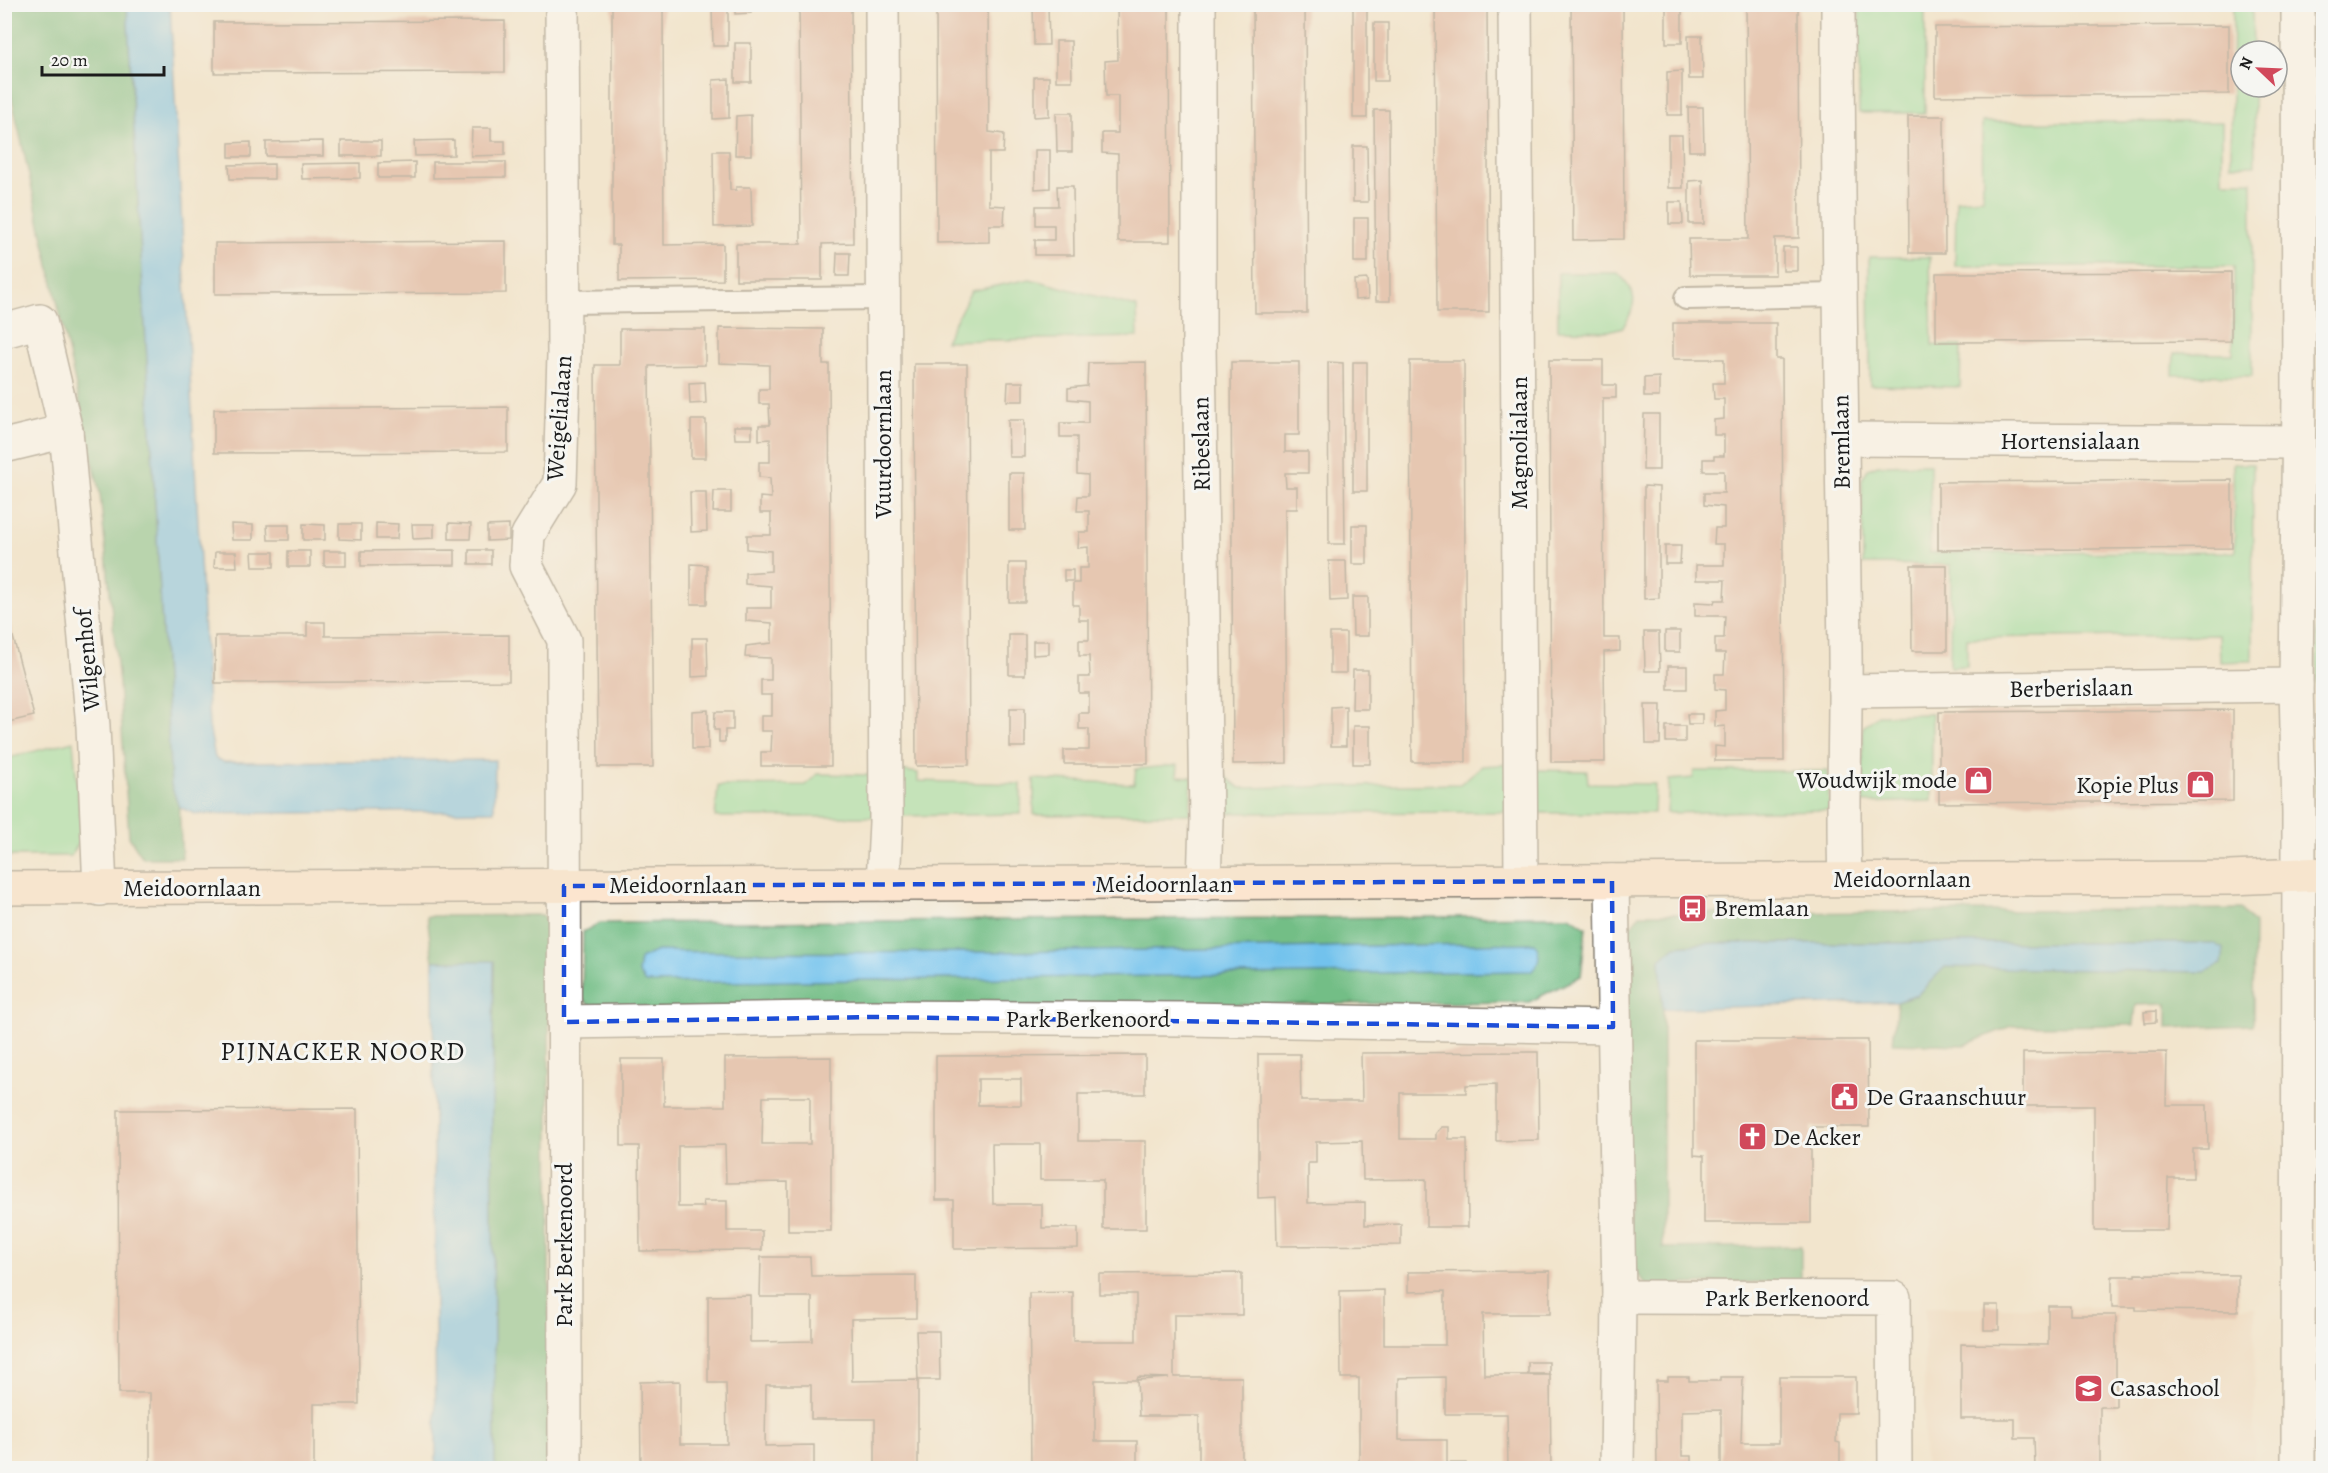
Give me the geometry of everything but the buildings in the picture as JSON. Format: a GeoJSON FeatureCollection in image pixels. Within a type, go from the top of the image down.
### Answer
{"type":"FeatureCollection","features":[{"type":"Feature","properties":{"kind":"street","name":"Weigelialaan"},"geometry":{"type":"LineString","coordinates":[[562,4],[564,302],[560,483],[528,535],[526,566],[564,640],[564,886]]}},
{"type":"Feature","properties":{"kind":"street","name":"Vuurdoornlaan"},"geometry":{"type":"LineString","coordinates":[[882,4],[886,822],[883,884]]}},
{"type":"Feature","properties":{"kind":"street","name":"Ribeslaan"},"geometry":{"type":"LineString","coordinates":[[1199,4],[1199,346],[1206,820],[1204,884]]}},
{"type":"Feature","properties":{"kind":"street","name":"Magnolialaan"},"geometry":{"type":"LineString","coordinates":[[1515,4],[1521,881]]}},
{"type":"Feature","properties":{"kind":"street","name":"Bremlaan"},"geometry":{"type":"LineString","coordinates":[[1838,4],[1845,879]]}},
{"type":"Feature","properties":{"kind":"street"},"geometry":{"type":"LineString","coordinates":[[2298,4],[2296,685],[2311,875],[2298,1468]]}},
{"type":"Feature","properties":{"kind":"street","name":"Wilgenhof"},"geometry":{"type":"LineString","coordinates":[[4,331],[40,321],[66,431],[93,726],[100,889]]}},
{"type":"Feature","properties":{"kind":"street"},"geometry":{"type":"LineString","coordinates":[[4,446],[66,431]]}},
{"type":"Feature","properties":{"kind":"street","name":"Hortensialaan"},"geometry":{"type":"LineString","coordinates":[[1842,439],[2298,442]]}},
{"type":"Feature","properties":{"kind":"street","name":"Berberislaan"},"geometry":{"type":"LineString","coordinates":[[1845,691],[2296,685]]}},
{"type":"Feature","properties":{"kind":"street","name":"Meidoornlaan"},"geometry":{"type":"LineString","coordinates":[[4,888],[1204,884],[2230,878],[2311,875]]}},
{"type":"Feature","properties":{"kind":"street"},"geometry":{"type":"LineString","coordinates":[[1612,881],[1619,1297],[1617,1468]]}},
{"type":"Feature","properties":{"kind":"street","name":"Park Berkenoord"},"geometry":{"type":"LineString","coordinates":[[564,886],[565,1468]]}},
{"type":"Feature","properties":{"kind":"street","name":"Park Berkenoord"},"geometry":{"type":"LineString","coordinates":[[564,1022],[873,1017],[1176,1019],[1613,1027]]}},
{"type":"Feature","properties":{"kind":"street","name":"Park Berkenoord"},"geometry":{"type":"LineString","coordinates":[[1619,1297],[1894,1298],[1895,1468]]}},
{"type":"Feature","properties":{"kind":"lane"},"geometry":{"type":"LineString","coordinates":[[1686,298],[1839,295]]}},
{"type":"Feature","properties":{"kind":"lane"},"geometry":{"type":"LineString","coordinates":[[564,302],[883,298]]}},
{"type":"Feature","properties":{"kind":"highlighted area"},"geometry":{"type":"Polygon","coordinates":[[[1612,881],[1613,1027],[873,1017],[564,1022],[564,886],[1612,881]]]}},
{"type":"Feature","properties":{"kind":"shaded area","name":"Casaschool"},"geometry":{"type":"Polygon","coordinates":[[[1925,1307],[2255,1307],[2254,1468],[1924,1468],[1925,1307]]]}},
{"type":"Feature","properties":{"kind":"green space"},"geometry":{"type":"Polygon","coordinates":[[[2323,4],[2324,843],[2315,842],[2323,4]]]}},
{"type":"Feature","properties":{"kind":"green space"},"geometry":{"type":"Polygon","coordinates":[[[4,5],[127,5],[171,785],[179,807],[182,858],[143,858],[129,837],[119,684],[100,494],[5,68],[4,5]]]}},
{"type":"Feature","properties":{"kind":"green space"},"geometry":{"type":"Polygon","coordinates":[[[1859,5],[1961,5],[1961,9],[1925,9],[1925,113],[1859,113],[1859,5]]]}},
{"type":"Feature","properties":{"kind":"green space"},"geometry":{"type":"Polygon","coordinates":[[[2233,5],[2252,5],[2253,39],[2233,39],[2233,5]]]}},
{"type":"Feature","properties":{"kind":"green space"},"geometry":{"type":"Polygon","coordinates":[[[2232,99],[2254,99],[2255,165],[2231,165],[2232,99]]]}},
{"type":"Feature","properties":{"kind":"green space"},"geometry":{"type":"Polygon","coordinates":[[[1982,122],[2222,122],[2222,181],[2252,181],[2252,376],[2173,375],[2174,353],[2233,354],[2234,266],[1955,266],[1956,200],[1983,198],[1982,122]]]}},
{"type":"Feature","properties":{"kind":"green space"},"geometry":{"type":"Polygon","coordinates":[[[1869,257],[1930,257],[1932,345],[1961,346],[1960,387],[1870,385],[1869,257]]]}},
{"type":"Feature","properties":{"kind":"green space"},"geometry":{"type":"Polygon","coordinates":[[[1558,273],[1618,273],[1629,286],[1634,299],[1631,312],[1623,327],[1609,331],[1558,330],[1558,273]]]}},
{"type":"Feature","properties":{"kind":"green space"},"geometry":{"type":"Polygon","coordinates":[[[1030,279],[1137,307],[1138,337],[945,341],[971,291],[1030,279]]]}},
{"type":"Feature","properties":{"kind":"green space"},"geometry":{"type":"Polygon","coordinates":[[[1930,464],[1930,553],[2235,552],[2233,464],[2253,464],[2252,661],[2220,662],[2219,635],[1967,638],[1967,666],[1950,667],[1951,565],[1863,564],[1862,479],[1868,469],[1878,465],[1930,464]]]}},
{"type":"Feature","properties":{"kind":"green space"},"geometry":{"type":"Polygon","coordinates":[[[1932,714],[1932,801],[1863,803],[1863,727],[1878,715],[1932,714]]]}},
{"type":"Feature","properties":{"kind":"green space"},"geometry":{"type":"Polygon","coordinates":[[[73,741],[82,838],[71,856],[5,856],[5,759],[73,741]]]}},
{"type":"Feature","properties":{"kind":"green space"},"geometry":{"type":"Polygon","coordinates":[[[1511,764],[1510,812],[1218,813],[1219,771],[1240,788],[1460,784],[1482,766],[1511,764]]]}},
{"type":"Feature","properties":{"kind":"green space"},"geometry":{"type":"Polygon","coordinates":[[[1178,765],[1177,776],[1192,777],[1190,814],[1034,815],[1034,779],[1134,784],[1136,769],[1178,765]]]}},
{"type":"Feature","properties":{"kind":"green space"},"geometry":{"type":"Polygon","coordinates":[[[900,770],[918,773],[918,781],[1021,784],[1021,814],[901,816],[900,770]]]}},
{"type":"Feature","properties":{"kind":"green space"},"geometry":{"type":"Polygon","coordinates":[[[1536,770],[1587,771],[1588,783],[1655,784],[1654,813],[1536,813],[1536,770]]]}},
{"type":"Feature","properties":{"kind":"green space"},"geometry":{"type":"Polygon","coordinates":[[[1694,771],[1828,771],[1829,810],[1667,813],[1669,780],[1693,778],[1694,771]]]}},
{"type":"Feature","properties":{"kind":"green space"},"geometry":{"type":"Polygon","coordinates":[[[817,774],[874,775],[874,817],[715,817],[718,786],[806,785],[817,774]]]}},
{"type":"Feature","properties":{"kind":"green space"},"geometry":{"type":"Polygon","coordinates":[[[2241,909],[2254,924],[2253,1025],[2167,1028],[2167,1004],[2136,1005],[2134,1025],[2011,1026],[1965,1045],[1893,1043],[1897,1002],[1917,995],[1944,967],[2205,972],[2213,943],[1716,943],[1675,946],[1660,960],[1663,1009],[1663,1248],[1801,1246],[1801,1281],[1646,1285],[1630,1264],[1623,937],[1640,914],[2241,909]]]}},
{"type":"Feature","properties":{"kind":"green space"},"geometry":{"type":"Polygon","coordinates":[[[543,915],[549,932],[549,1468],[495,1468],[492,1111],[494,962],[433,961],[427,916],[543,915]]]}},
{"type":"Feature","properties":{"kind":"green space"},"geometry":{"type":"Polygon","coordinates":[[[1570,916],[1586,927],[1581,976],[1529,1002],[596,1011],[582,998],[583,932],[600,923],[1570,916]]]}},
{"type":"Feature","properties":{"kind":"water"},"geometry":{"type":"Polygon","coordinates":[[[127,5],[170,5],[209,726],[215,758],[224,762],[495,760],[494,811],[195,814],[179,807],[171,785],[127,5]]]}},
{"type":"Feature","properties":{"kind":"water"},"geometry":{"type":"Polygon","coordinates":[[[1535,943],[1539,958],[1532,971],[645,983],[638,972],[640,959],[657,951],[986,952],[1535,943]]]}},
{"type":"Feature","properties":{"kind":"water"},"geometry":{"type":"Polygon","coordinates":[[[1716,943],[2213,943],[2224,949],[2222,964],[2205,972],[1945,967],[1917,995],[1897,1002],[1663,1009],[1660,959],[1675,946],[1716,943]]]}},
{"type":"Feature","properties":{"kind":"water"},"geometry":{"type":"Polygon","coordinates":[[[433,961],[494,961],[492,1111],[495,1468],[436,1468],[433,961]]]}},
{"type":"Feature","properties":{"kind":"place","name":"Woudwijk mode"},"geometry":{"type":"Point","coordinates":[1978,780]}},
{"type":"Feature","properties":{"kind":"place","name":"Kopie Plus"},"geometry":{"type":"Point","coordinates":[2200,785]}},
{"type":"Feature","properties":{"kind":"place","name":"Bremlaan"},"geometry":{"type":"Point","coordinates":[1693,908]}},
{"type":"Feature","properties":{"kind":"place","name":"De Graanschuur"},"geometry":{"type":"Point","coordinates":[1845,1097]}},
{"type":"Feature","properties":{"kind":"place","name":"De Acker"},"geometry":{"type":"Point","coordinates":[1752,1137]}},
{"type":"Feature","properties":{"kind":"place","name":"Casaschool"},"geometry":{"type":"Point","coordinates":[2089,1388]}},
{"type":"Feature","properties":{"kind":"district","name":"PIJNACKER NOORD"},"geometry":{"type":"Point","coordinates":[343,1051]}}]}
